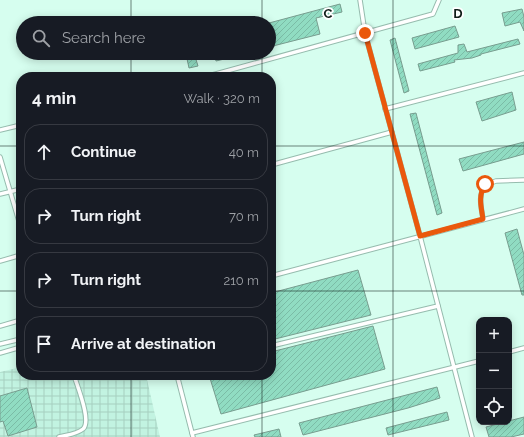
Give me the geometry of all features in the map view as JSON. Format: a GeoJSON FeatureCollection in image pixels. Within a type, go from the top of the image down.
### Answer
{"type":"FeatureCollection","features":[{"type":"Feature","properties":{"kind":"lane"},"geometry":{"type":"LineString","coordinates":[[360,0],[365,33],[472,437]]}},
{"type":"Feature","properties":{"kind":"lane"},"geometry":{"type":"LineString","coordinates":[[276,57],[433,14],[439,0]]}},
{"type":"Feature","properties":{"kind":"lane"},"geometry":{"type":"LineString","coordinates":[[223,72],[267,60]]}},
{"type":"Feature","properties":{"kind":"lane"},"geometry":{"type":"LineString","coordinates":[[385,109],[524,73]]}},
{"type":"Feature","properties":{"kind":"lane"},"geometry":{"type":"LineString","coordinates":[[0,130],[16,126]]}},
{"type":"Feature","properties":{"kind":"lane"},"geometry":{"type":"LineString","coordinates":[[276,164],[392,132]]}},
{"type":"Feature","properties":{"kind":"lane"},"geometry":{"type":"LineString","coordinates":[[0,156],[16,210]]}},
{"type":"Feature","properties":{"kind":"lane"},"geometry":{"type":"LineString","coordinates":[[483,219],[480,192],[485,184],[496,181],[524,180]]}},
{"type":"Feature","properties":{"kind":"lane"},"geometry":{"type":"LineString","coordinates":[[0,194],[16,190]]}},
{"type":"Feature","properties":{"kind":"lane"},"geometry":{"type":"LineString","coordinates":[[276,275],[524,208]]}},
{"type":"Feature","properties":{"kind":"lane"},"geometry":{"type":"LineString","coordinates":[[0,261],[16,256]]}},
{"type":"Feature","properties":{"kind":"lane"},"geometry":{"type":"LineString","coordinates":[[276,345],[438,306]]}},
{"type":"Feature","properties":{"kind":"lane"},"geometry":{"type":"LineString","coordinates":[[0,326],[16,321]]}},
{"type":"Feature","properties":{"kind":"lane"},"geometry":{"type":"LineString","coordinates":[[0,344],[16,340]]}},
{"type":"Feature","properties":{"kind":"lane"},"geometry":{"type":"LineString","coordinates":[[0,353],[16,348]]}},
{"type":"Feature","properties":{"kind":"lane"},"geometry":{"type":"LineString","coordinates":[[512,351],[524,348]]}},
{"type":"Feature","properties":{"kind":"lane"},"geometry":{"type":"LineString","coordinates":[[178,380],[193,435],[476,362]]}},
{"type":"Feature","properties":{"kind":"lane"},"geometry":{"type":"LineString","coordinates":[[59,437],[77,432],[84,428],[86,423],[85,410],[76,380]]}},
{"type":"Feature","properties":{"kind":"shaded area"},"geometry":{"type":"Polygon","coordinates":[[[16,368],[16,380],[147,380],[160,437],[0,437],[0,372],[16,368]]]}},
{"type":"Feature","properties":{"kind":"building"},"geometry":{"type":"Polygon","coordinates":[[[340,4],[342,12],[316,18],[320,34],[276,45],[276,21],[340,4]]]}},
{"type":"Feature","properties":{"kind":"building"},"geometry":{"type":"Polygon","coordinates":[[[522,9],[524,17],[524,31],[520,22],[505,26],[502,13],[522,9]]]}},
{"type":"Feature","properties":{"kind":"building"},"geometry":{"type":"Polygon","coordinates":[[[455,26],[459,37],[415,49],[412,38],[455,26]]]}},
{"type":"Feature","properties":{"kind":"building"},"geometry":{"type":"Polygon","coordinates":[[[395,38],[409,91],[404,93],[390,40],[395,38]]]}},
{"type":"Feature","properties":{"kind":"building"},"geometry":{"type":"Polygon","coordinates":[[[518,39],[520,44],[481,54],[472,58],[454,60],[455,62],[420,71],[418,64],[458,53],[458,45],[464,44],[467,52],[518,39]]]}},
{"type":"Feature","properties":{"kind":"building"},"geometry":{"type":"Polygon","coordinates":[[[187,60],[196,60],[198,66],[189,68],[187,60]]]}},
{"type":"Feature","properties":{"kind":"building"},"geometry":{"type":"Polygon","coordinates":[[[512,92],[516,110],[482,121],[476,102],[512,92]]]}},
{"type":"Feature","properties":{"kind":"building"},"geometry":{"type":"Polygon","coordinates":[[[416,113],[442,213],[437,215],[410,114],[416,113]]]}},
{"type":"Feature","properties":{"kind":"building"},"geometry":{"type":"Polygon","coordinates":[[[524,142],[524,154],[463,171],[459,159],[524,142]]]}},
{"type":"Feature","properties":{"kind":"building"},"geometry":{"type":"Polygon","coordinates":[[[517,229],[524,255],[524,295],[522,295],[505,233],[517,229]]]}},
{"type":"Feature","properties":{"kind":"building"},"geometry":{"type":"Polygon","coordinates":[[[358,270],[371,315],[276,339],[276,292],[358,270]]]}},
{"type":"Feature","properties":{"kind":"building"},"geometry":{"type":"Polygon","coordinates":[[[373,326],[385,369],[221,414],[211,380],[276,380],[276,351],[373,326]]]}},
{"type":"Feature","properties":{"kind":"building"},"geometry":{"type":"Polygon","coordinates":[[[437,387],[440,398],[408,408],[303,435],[299,423],[437,387]]]}},
{"type":"Feature","properties":{"kind":"building"},"geometry":{"type":"Polygon","coordinates":[[[27,388],[37,427],[8,436],[3,421],[0,422],[0,396],[27,388]]]}},
{"type":"Feature","properties":{"kind":"building"},"geometry":{"type":"Polygon","coordinates":[[[447,412],[449,420],[388,435],[386,428],[447,412]]]}},
{"type":"Feature","properties":{"kind":"building"},"geometry":{"type":"Polygon","coordinates":[[[524,417],[524,434],[511,437],[489,437],[486,427],[494,425],[512,425],[512,420],[524,417]]]}},
{"type":"Feature","properties":{"kind":"building"},"geometry":{"type":"Polygon","coordinates":[[[279,429],[281,437],[255,437],[254,435],[279,429]]]}},
{"type":"Feature","properties":{"kind":"route"},"geometry":{"type":"LineString","coordinates":[[365,33],[420,236],[483,219],[480,192],[485,184]]}}]}
